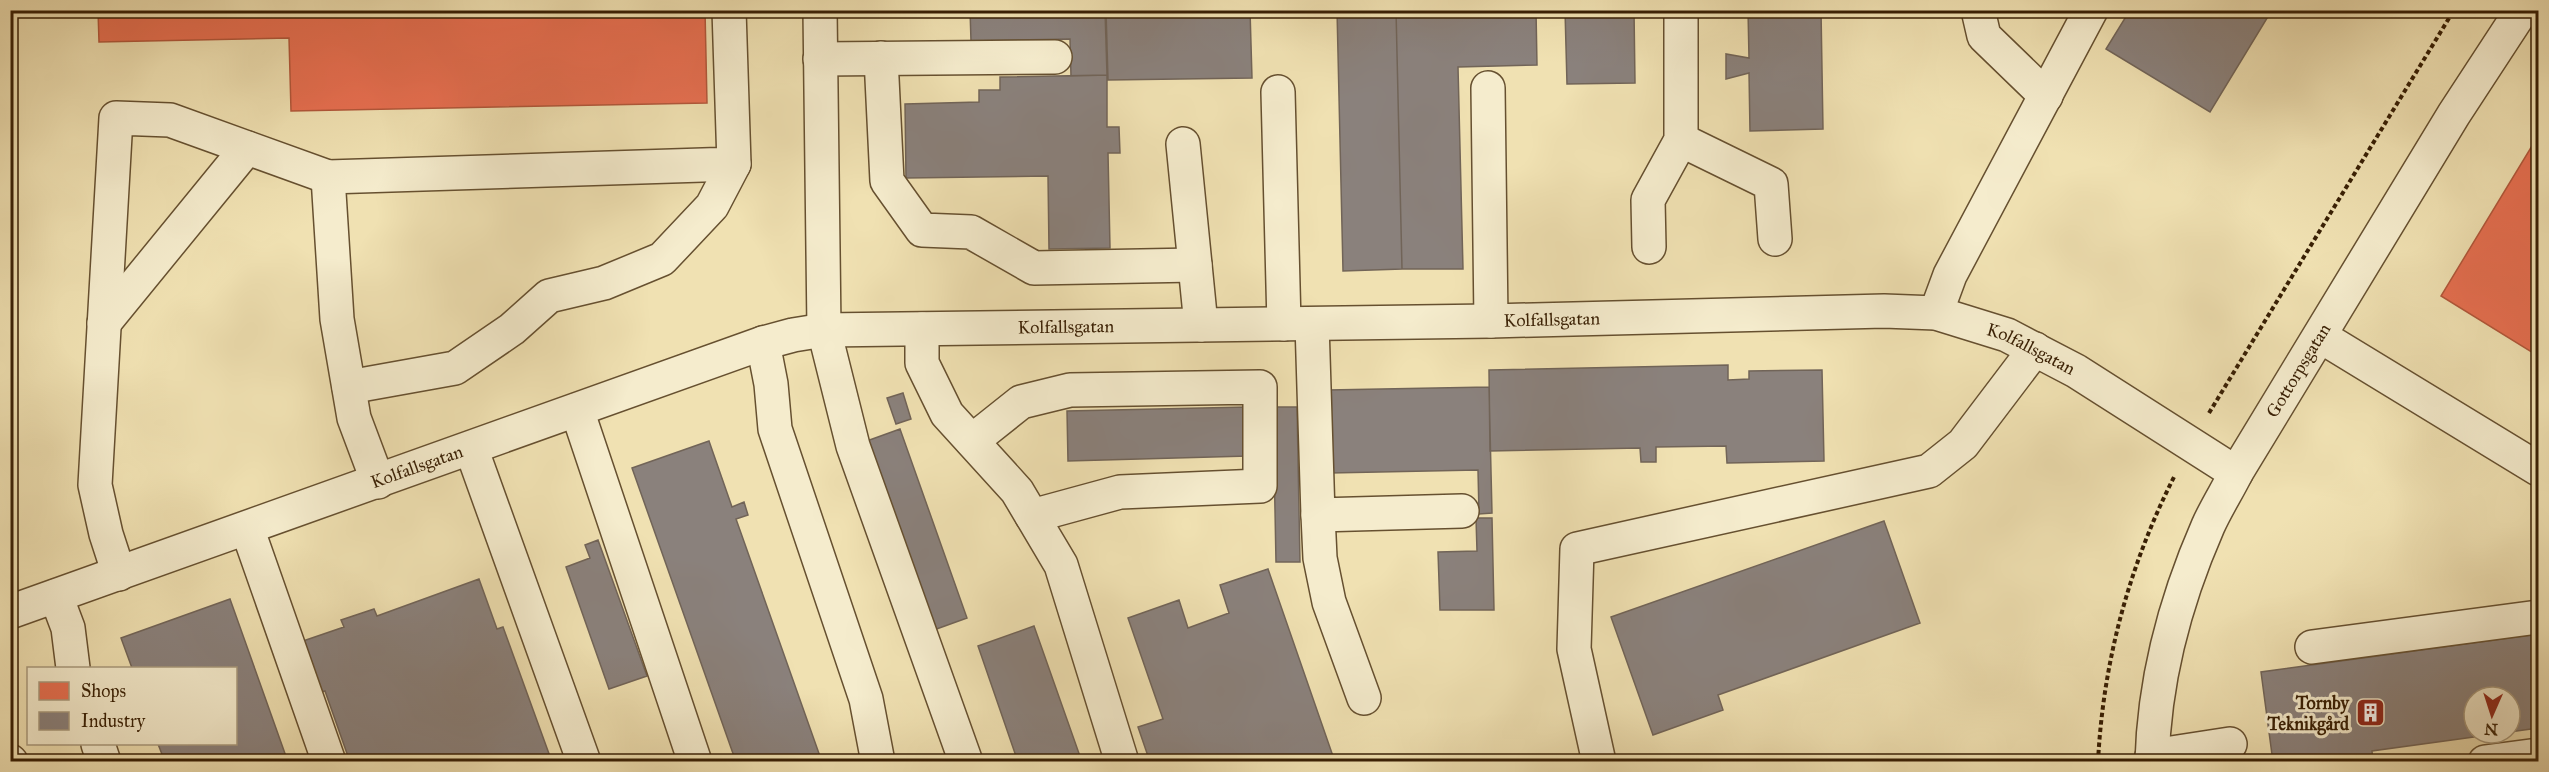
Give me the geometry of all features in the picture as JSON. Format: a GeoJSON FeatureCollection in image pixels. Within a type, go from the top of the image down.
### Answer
{"type":"FeatureCollection","features":[{"type":"Feature","properties":{"kind":"street"},"geometry":{"type":"LineString","coordinates":[[349,387],[455,368],[512,329],[549,296],[604,282],[662,259],[712,206],[734,164],[729,10]]}},
{"type":"Feature","properties":{"kind":"street"},"geometry":{"type":"LineString","coordinates":[[820,10],[824,330],[853,446],[966,762]]}},
{"type":"Feature","properties":{"kind":"street"},"geometry":{"type":"LineString","coordinates":[[1649,247],[1648,200],[1681,140],[1681,10]]}},
{"type":"Feature","properties":{"kind":"street"},"geometry":{"type":"LineString","coordinates":[[1978,10],[1984,36],[2046,96]]}},
{"type":"Feature","properties":{"kind":"street"},"geometry":{"type":"LineString","coordinates":[[1936,314],[1950,275],[2091,10]]}},
{"type":"Feature","properties":{"kind":"street","name":"Gottorpsgatan"},"geometry":{"type":"LineString","coordinates":[[2152,759],[2161,675],[2180,604],[2208,525],[2236,473],[2454,114],[2522,10]]}},
{"type":"Feature","properties":{"kind":"street"},"geometry":{"type":"LineString","coordinates":[[820,59],[1055,57]]}},
{"type":"Feature","properties":{"kind":"street"},"geometry":{"type":"LineString","coordinates":[[881,58],[887,181],[922,230],[972,232],[1034,268],[1195,265]]}},
{"type":"Feature","properties":{"kind":"street"},"geometry":{"type":"LineString","coordinates":[[1488,88],[1491,321]]}},
{"type":"Feature","properties":{"kind":"street"},"geometry":{"type":"LineString","coordinates":[[1278,92],[1298,324],[1318,515],[1320,558],[1329,602],[1364,698]]}},
{"type":"Feature","properties":{"kind":"street"},"geometry":{"type":"LineString","coordinates":[[119,574],[105,534],[95,485],[116,118],[170,120],[328,177],[734,164]]}},
{"type":"Feature","properties":{"kind":"street"},"geometry":{"type":"LineString","coordinates":[[1681,140],[1772,184],[1775,239]]}},
{"type":"Feature","properties":{"kind":"street"},"geometry":{"type":"LineString","coordinates":[[1183,144],[1201,325]]}},
{"type":"Feature","properties":{"kind":"street"},"geometry":{"type":"LineString","coordinates":[[104,323],[247,148]]}},
{"type":"Feature","properties":{"kind":"street"},"geometry":{"type":"LineString","coordinates":[[328,177],[337,319],[354,418],[378,482]]}},
{"type":"Feature","properties":{"kind":"street","name":"Kolfallsgatan"},"geometry":{"type":"LineString","coordinates":[[10,612],[763,343],[824,330],[1491,321],[1884,311],[1936,314],[1987,328],[2035,349],[2076,371],[2236,473]]}},
{"type":"Feature","properties":{"kind":"street"},"geometry":{"type":"LineString","coordinates":[[922,329],[922,363],[947,414],[1017,491],[1060,565],[1122,762]]}},
{"type":"Feature","properties":{"kind":"street"},"geometry":{"type":"LineString","coordinates":[[2320,336],[2538,469]]}},
{"type":"Feature","properties":{"kind":"street"},"geometry":{"type":"LineString","coordinates":[[763,343],[771,384],[774,429],[866,699],[878,762]]}},
{"type":"Feature","properties":{"kind":"street"},"geometry":{"type":"LineString","coordinates":[[1599,762],[1574,649],[1577,549],[1929,471],[1963,444],[2035,349]]}},
{"type":"Feature","properties":{"kind":"street"},"geometry":{"type":"LineString","coordinates":[[972,441],[1021,402],[1070,390],[1260,387],[1260,486],[1120,492],[1032,516]]}},
{"type":"Feature","properties":{"kind":"street"},"geometry":{"type":"LineString","coordinates":[[577,410],[695,762]]}},
{"type":"Feature","properties":{"kind":"street"},"geometry":{"type":"LineString","coordinates":[[471,448],[584,762]]}},
{"type":"Feature","properties":{"kind":"street"},"geometry":{"type":"LineString","coordinates":[[1318,515],[1462,511]]}},
{"type":"Feature","properties":{"kind":"street"},"geometry":{"type":"LineString","coordinates":[[248,528],[329,762]]}},
{"type":"Feature","properties":{"kind":"street"},"geometry":{"type":"LineString","coordinates":[[56,596],[68,628],[73,667]]}},
{"type":"Feature","properties":{"kind":"street"},"geometry":{"type":"LineString","coordinates":[[2312,647],[2538,617]]}},
{"type":"Feature","properties":{"kind":"street"},"geometry":{"type":"LineString","coordinates":[[2152,759],[2230,744]]}},
{"type":"Feature","properties":{"kind":"street"},"geometry":{"type":"LineString","coordinates":[[98,745],[105,762]]}},
{"type":"Feature","properties":{"kind":"street"},"geometry":{"type":"LineString","coordinates":[[2485,762],[2538,754]]}},
{"type":"Feature","properties":{"kind":"path"},"geometry":{"type":"LineString","coordinates":[[2098,762],[2109,665],[2123,604],[2144,541],[2191,443],[2454,10]]}},
{"type":"Feature","properties":{"kind":"building: Shops"},"geometry":{"type":"Polygon","coordinates":[[[98,10],[705,10],[707,103],[291,111],[289,38],[99,42],[98,10]]]}},
{"type":"Feature","properties":{"kind":"building: Shops"},"geometry":{"type":"Polygon","coordinates":[[[2538,136],[2538,356],[2441,296],[2538,136]]]}},
{"type":"Feature","properties":{"kind":"building: Industry"},"geometry":{"type":"Polygon","coordinates":[[[970,10],[1105,10],[1107,75],[1071,76],[1070,39],[971,41],[970,10]]]}},
{"type":"Feature","properties":{"kind":"building: Industry"},"geometry":{"type":"Polygon","coordinates":[[[1106,10],[1250,10],[1252,78],[1108,80],[1106,10]]]}},
{"type":"Feature","properties":{"kind":"building: Industry"},"geometry":{"type":"Polygon","coordinates":[[[1337,10],[1396,10],[1402,269],[1343,271],[1337,10]]]}},
{"type":"Feature","properties":{"kind":"building: Industry"},"geometry":{"type":"Polygon","coordinates":[[[1396,10],[1536,10],[1537,65],[1458,67],[1463,269],[1402,269],[1396,10]]]}},
{"type":"Feature","properties":{"kind":"building: Industry"},"geometry":{"type":"Polygon","coordinates":[[[1565,10],[1634,10],[1635,83],[1567,84],[1565,10]]]}},
{"type":"Feature","properties":{"kind":"building: Industry"},"geometry":{"type":"Polygon","coordinates":[[[1748,10],[1821,10],[1823,129],[1750,131],[1749,73],[1726,79],[1726,54],[1749,58],[1748,10]]]}},
{"type":"Feature","properties":{"kind":"building: Industry"},"geometry":{"type":"Polygon","coordinates":[[[2130,10],[2272,10],[2210,112],[2106,49],[2130,10]]]}},
{"type":"Feature","properties":{"kind":"building: Industry"},"geometry":{"type":"Polygon","coordinates":[[[1107,75],[1107,127],[1119,127],[1120,153],[1108,153],[1110,248],[1049,249],[1048,176],[906,178],[905,104],[979,102],[979,90],[1000,90],[1000,77],[1107,75]]]}},
{"type":"Feature","properties":{"kind":"building: Industry"},"geometry":{"type":"Polygon","coordinates":[[[1728,365],[1728,380],[1749,379],[1749,371],[1822,370],[1824,461],[1727,463],[1726,446],[1656,447],[1656,462],[1641,462],[1640,448],[1490,451],[1489,370],[1728,365]]]}},
{"type":"Feature","properties":{"kind":"building: Industry"},"geometry":{"type":"Polygon","coordinates":[[[1489,387],[1492,513],[1479,514],[1478,470],[1330,473],[1328,390],[1489,387]]]}},
{"type":"Feature","properties":{"kind":"building: Industry"},"geometry":{"type":"Polygon","coordinates":[[[903,393],[911,419],[896,424],[887,398],[903,393]]]}},
{"type":"Feature","properties":{"kind":"building: Industry"},"geometry":{"type":"Polygon","coordinates":[[[1247,407],[1248,456],[1068,461],[1067,411],[1247,407]]]}},
{"type":"Feature","properties":{"kind":"building: Industry"},"geometry":{"type":"Polygon","coordinates":[[[1273,407],[1297,407],[1300,562],[1276,562],[1273,407]]]}},
{"type":"Feature","properties":{"kind":"building: Industry"},"geometry":{"type":"Polygon","coordinates":[[[900,429],[967,618],[931,631],[864,442],[900,429]]]}},
{"type":"Feature","properties":{"kind":"building: Industry"},"geometry":{"type":"Polygon","coordinates":[[[709,441],[732,507],[744,502],[748,515],[736,519],[822,762],[736,762],[632,468],[709,441]]]}},
{"type":"Feature","properties":{"kind":"building: Industry"},"geometry":{"type":"Polygon","coordinates":[[[1476,518],[1492,518],[1494,610],[1440,610],[1438,552],[1477,551],[1476,518]]]}},
{"type":"Feature","properties":{"kind":"building: Industry"},"geometry":{"type":"Polygon","coordinates":[[[1884,521],[1920,623],[1718,695],[1723,710],[1653,735],[1611,617],[1884,521]]]}},
{"type":"Feature","properties":{"kind":"building: Industry"},"geometry":{"type":"Polygon","coordinates":[[[598,540],[647,676],[609,689],[566,567],[590,558],[585,545],[598,540]]]}},
{"type":"Feature","properties":{"kind":"building: Industry"},"geometry":{"type":"Polygon","coordinates":[[[1268,569],[1335,762],[1150,762],[1138,727],[1163,719],[1128,618],[1179,600],[1188,628],[1229,613],[1220,585],[1268,569]]]}},
{"type":"Feature","properties":{"kind":"building: Industry"},"geometry":{"type":"Polygon","coordinates":[[[479,579],[497,629],[503,627],[552,762],[350,762],[325,691],[321,692],[303,641],[344,627],[341,620],[374,609],[377,616],[479,579]]]}},
{"type":"Feature","properties":{"kind":"building: Industry"},"geometry":{"type":"Polygon","coordinates":[[[230,599],[288,762],[165,762],[158,745],[237,745],[237,667],[132,667],[121,638],[230,599]]]}},
{"type":"Feature","properties":{"kind":"building: Industry"},"geometry":{"type":"Polygon","coordinates":[[[1034,626],[1082,762],[1018,762],[978,646],[1034,626]]]}},
{"type":"Feature","properties":{"kind":"building: Industry","name":"Tornby Teknikgård"},"geometry":{"type":"Polygon","coordinates":[[[2538,634],[2538,728],[2522,730],[2522,685],[2462,685],[2462,739],[2372,751],[2373,762],[2273,762],[2261,672],[2538,634]]]}},
{"type":"Feature","properties":{"kind":"place","name":"Tornby Teknikgård"},"geometry":{"type":"Point","coordinates":[2370,713]}}]}
